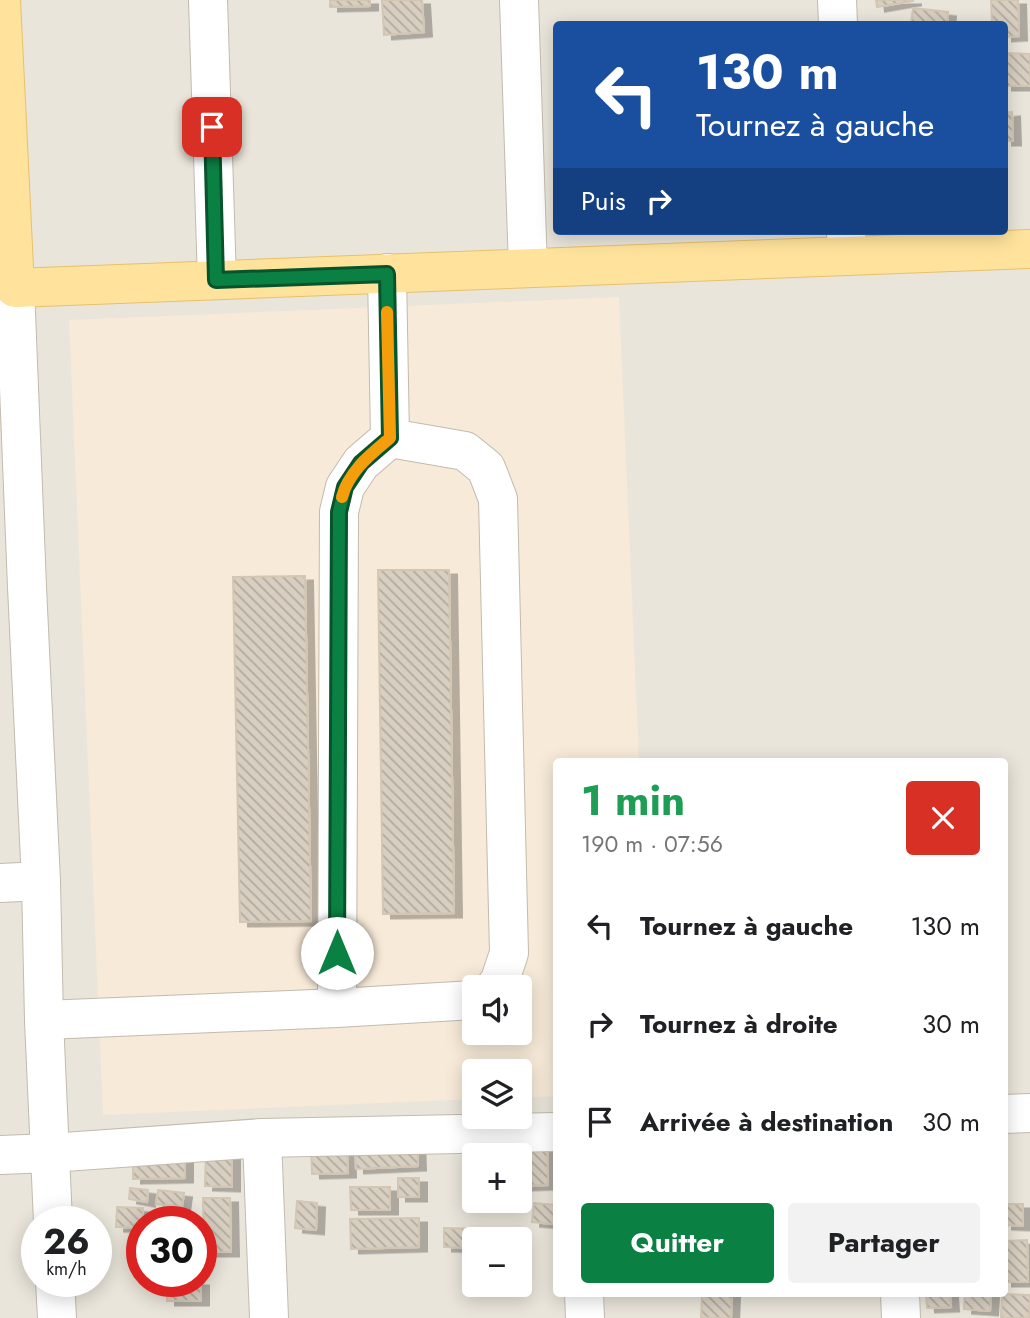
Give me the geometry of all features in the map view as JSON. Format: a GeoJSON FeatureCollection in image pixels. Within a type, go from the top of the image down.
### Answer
{"type":"FeatureCollection","features":[{"type":"Feature","properties":{"kind":"main road"},"geometry":{"type":"LineString","coordinates":[[1,0],[8,288],[528,268],[847,244],[1030,249]]}},
{"type":"Feature","properties":{"kind":"street"},"geometry":{"type":"LineString","coordinates":[[208,0],[216,280]]}},
{"type":"Feature","properties":{"kind":"street"},"geometry":{"type":"LineString","coordinates":[[519,0],[528,268]]}},
{"type":"Feature","properties":{"kind":"street"},"geometry":{"type":"LineString","coordinates":[[837,0],[838,21]]}},
{"type":"Feature","properties":{"kind":"street"},"geometry":{"type":"LineString","coordinates":[[387,274],[390,438]]}},
{"type":"Feature","properties":{"kind":"street"},"geometry":{"type":"LineString","coordinates":[[8,288],[14,588],[41,881],[52,1206]]}},
{"type":"Feature","properties":{"kind":"street"},"geometry":{"type":"LineString","coordinates":[[390,438],[465,451],[486,468],[498,499],[509,953],[502,975]]}},
{"type":"Feature","properties":{"kind":"street"},"geometry":{"type":"LineString","coordinates":[[337,1008],[339,512],[345,487],[361,463],[390,438]]}},
{"type":"Feature","properties":{"kind":"street"},"geometry":{"type":"LineString","coordinates":[[0,883],[41,881]]}},
{"type":"Feature","properties":{"kind":"street"},"geometry":{"type":"LineString","coordinates":[[44,1020],[462,1001]]}},
{"type":"Feature","properties":{"kind":"street"},"geometry":{"type":"LineString","coordinates":[[1008,1114],[1030,1112]]}},
{"type":"Feature","properties":{"kind":"street"},"geometry":{"type":"LineString","coordinates":[[0,1155],[262,1138],[553,1132]]}},
{"type":"Feature","properties":{"kind":"street"},"geometry":{"type":"LineString","coordinates":[[262,1138],[269,1318]]}},
{"type":"Feature","properties":{"kind":"street"},"geometry":{"type":"LineString","coordinates":[[56,1297],[57,1318]]}},
{"type":"Feature","properties":{"kind":"street"},"geometry":{"type":"LineString","coordinates":[[584,1297],[585,1318]]}},
{"type":"Feature","properties":{"kind":"street"},"geometry":{"type":"LineString","coordinates":[[900,1297],[901,1318]]}},
{"type":"Feature","properties":{"kind":"shaded area"},"geometry":{"type":"Polygon","coordinates":[[[0,0],[1030,0],[1030,1318],[0,1318],[0,0]]]}},
{"type":"Feature","properties":{"kind":"shaded area"},"geometry":{"type":"Polygon","coordinates":[[[619,297],[639,758],[553,758],[553,1096],[532,1097],[532,1059],[462,1059],[462,1100],[103,1115],[69,320],[619,297]]]}},
{"type":"Feature","properties":{"kind":"building"},"geometry":{"type":"Polygon","coordinates":[[[330,0],[370,0],[370,6],[330,7],[330,0]]]}},
{"type":"Feature","properties":{"kind":"building"},"geometry":{"type":"Polygon","coordinates":[[[382,0],[422,0],[424,32],[384,35],[382,0]]]}},
{"type":"Feature","properties":{"kind":"building"},"geometry":{"type":"Polygon","coordinates":[[[876,0],[913,0],[913,1],[877,7],[876,0]]]}},
{"type":"Feature","properties":{"kind":"building"},"geometry":{"type":"Polygon","coordinates":[[[991,0],[1018,0],[1019,36],[1008,37],[1008,21],[992,21],[991,0]]]}},
{"type":"Feature","properties":{"kind":"building"},"geometry":{"type":"Polygon","coordinates":[[[913,8],[948,12],[947,21],[911,21],[913,8]]]}},
{"type":"Feature","properties":{"kind":"building"},"geometry":{"type":"Polygon","coordinates":[[[1008,53],[1030,54],[1030,86],[1008,86],[1008,53]]]}},
{"type":"Feature","properties":{"kind":"building"},"geometry":{"type":"Polygon","coordinates":[[[1008,112],[1012,112],[1013,141],[1008,141],[1008,112]]]}},
{"type":"Feature","properties":{"kind":"building"},"geometry":{"type":"Polygon","coordinates":[[[378,570],[449,570],[454,913],[383,914],[378,570]]]}},
{"type":"Feature","properties":{"kind":"building"},"geometry":{"type":"Polygon","coordinates":[[[305,576],[311,921],[240,922],[233,577],[305,576]]]}},
{"type":"Feature","properties":{"kind":"building"},"geometry":{"type":"Polygon","coordinates":[[[417,1136],[418,1166],[356,1169],[355,1139],[417,1136]]]}},
{"type":"Feature","properties":{"kind":"building"},"geometry":{"type":"Polygon","coordinates":[[[532,1143],[547,1143],[548,1185],[532,1186],[532,1143]]]}},
{"type":"Feature","properties":{"kind":"building"},"geometry":{"type":"Polygon","coordinates":[[[347,1146],[348,1173],[312,1174],[311,1147],[347,1146]]]}},
{"type":"Feature","properties":{"kind":"building"},"geometry":{"type":"Polygon","coordinates":[[[206,1152],[232,1153],[232,1187],[205,1186],[206,1152]]]}},
{"type":"Feature","properties":{"kind":"building"},"geometry":{"type":"Polygon","coordinates":[[[133,1156],[185,1156],[185,1178],[133,1179],[133,1156]]]}},
{"type":"Feature","properties":{"kind":"building"},"geometry":{"type":"Polygon","coordinates":[[[398,1178],[419,1178],[419,1197],[398,1197],[398,1178]]]}},
{"type":"Feature","properties":{"kind":"building"},"geometry":{"type":"Polygon","coordinates":[[[350,1187],[390,1187],[390,1210],[351,1210],[350,1187]]]}},
{"type":"Feature","properties":{"kind":"building"},"geometry":{"type":"Polygon","coordinates":[[[130,1188],[148,1190],[147,1202],[129,1199],[130,1188]]]}},
{"type":"Feature","properties":{"kind":"building"},"geometry":{"type":"Polygon","coordinates":[[[158,1190],[184,1193],[182,1206],[156,1204],[158,1190]]]}},
{"type":"Feature","properties":{"kind":"building"},"geometry":{"type":"Polygon","coordinates":[[[203,1198],[230,1198],[231,1252],[217,1252],[217,1206],[203,1206],[203,1198]]]}},
{"type":"Feature","properties":{"kind":"building"},"geometry":{"type":"Polygon","coordinates":[[[297,1201],[317,1203],[316,1230],[295,1228],[297,1201]]]}},
{"type":"Feature","properties":{"kind":"building"},"geometry":{"type":"Polygon","coordinates":[[[534,1203],[553,1205],[553,1224],[532,1222],[534,1203]]]}},
{"type":"Feature","properties":{"kind":"building"},"geometry":{"type":"Polygon","coordinates":[[[1008,1204],[1023,1204],[1023,1226],[1008,1225],[1008,1204]]]}},
{"type":"Feature","properties":{"kind":"building"},"geometry":{"type":"Polygon","coordinates":[[[117,1207],[126,1207],[126,1227],[116,1227],[117,1207]]]}},
{"type":"Feature","properties":{"kind":"building"},"geometry":{"type":"Polygon","coordinates":[[[419,1218],[419,1247],[351,1249],[350,1219],[419,1218]]]}},
{"type":"Feature","properties":{"kind":"building"},"geometry":{"type":"Polygon","coordinates":[[[444,1228],[462,1228],[462,1248],[444,1247],[444,1228]]]}},
{"type":"Feature","properties":{"kind":"building"},"geometry":{"type":"Polygon","coordinates":[[[1027,1240],[1028,1282],[1008,1282],[1008,1241],[1027,1240]]]}},
{"type":"Feature","properties":{"kind":"building"},"geometry":{"type":"Polygon","coordinates":[[[1008,1294],[1030,1295],[1029,1318],[1001,1318],[1002,1297],[1008,1297],[1008,1294]]]}},
{"type":"Feature","properties":{"kind":"building"},"geometry":{"type":"Polygon","coordinates":[[[167,1297],[201,1297],[201,1301],[167,1301],[167,1297]]]}},
{"type":"Feature","properties":{"kind":"building"},"geometry":{"type":"Polygon","coordinates":[[[702,1297],[732,1297],[731,1318],[701,1318],[702,1297]]]}},
{"type":"Feature","properties":{"kind":"building"},"geometry":{"type":"Polygon","coordinates":[[[926,1297],[950,1297],[951,1307],[927,1308],[926,1297]]]}},
{"type":"Feature","properties":{"kind":"building"},"geometry":{"type":"Polygon","coordinates":[[[965,1297],[991,1297],[990,1311],[964,1309],[965,1297]]]}},
{"type":"Feature","properties":{"kind":"slow traffic"},"geometry":{"type":"LineString","coordinates":[[342,497],[345,487],[361,463],[390,438],[387,312]]}},
{"type":"Feature","properties":{"kind":"route"},"geometry":{"type":"LineString","coordinates":[[212,127],[216,280],[387,274],[390,438],[361,463],[345,487],[339,512],[337,953]]}}]}
